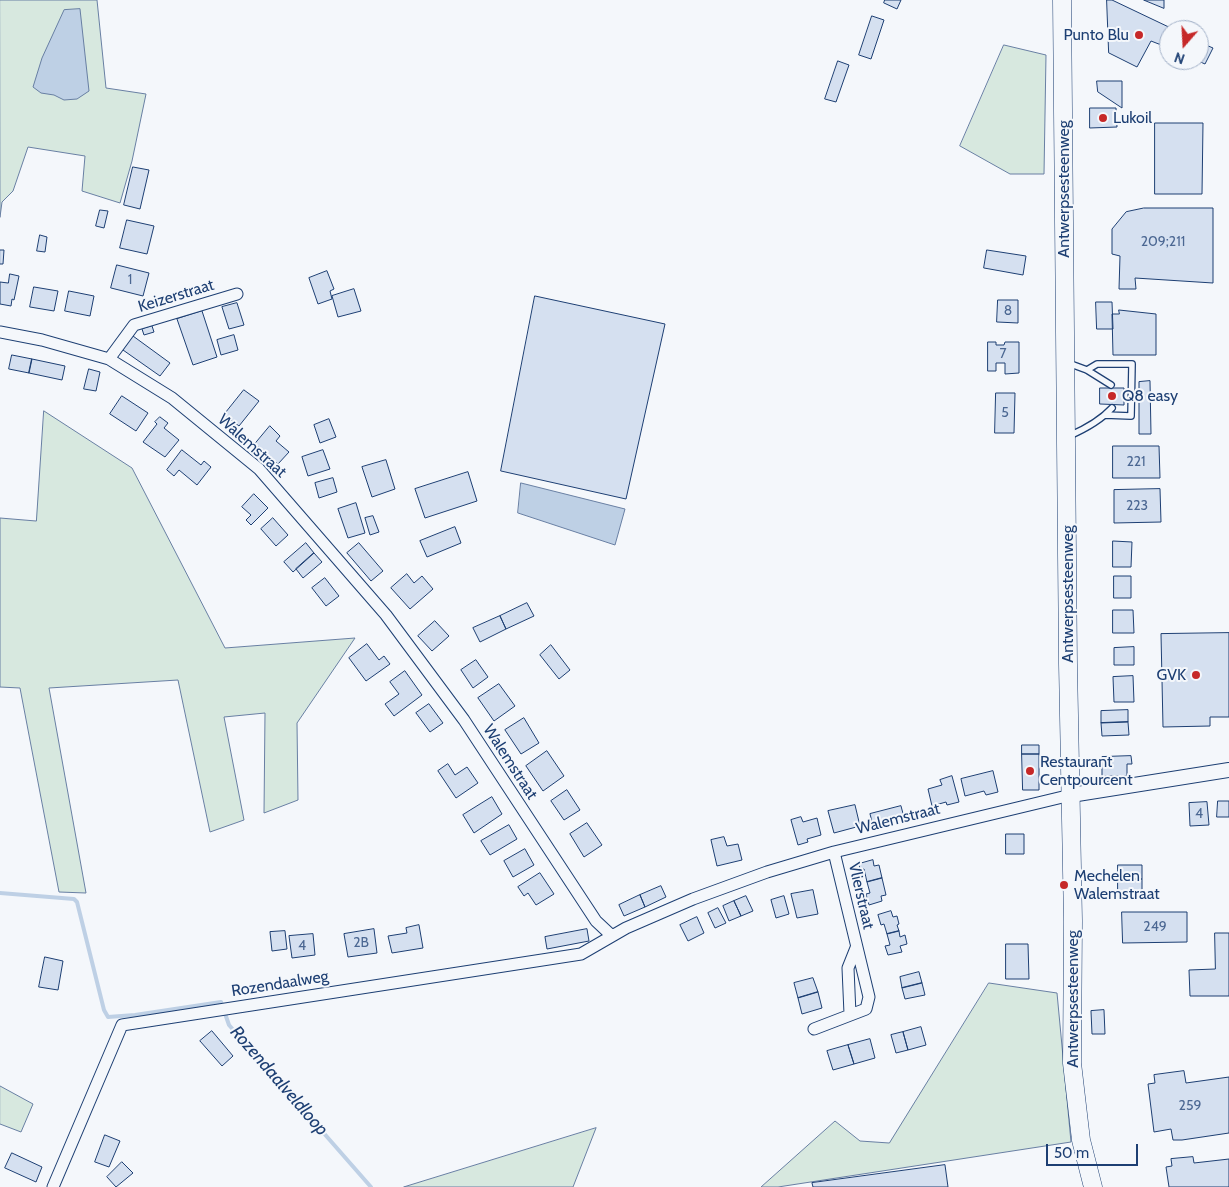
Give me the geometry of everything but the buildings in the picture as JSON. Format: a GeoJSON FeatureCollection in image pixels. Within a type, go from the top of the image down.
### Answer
{"type":"FeatureCollection","features":[{"type":"Feature","properties":{"kind":"main road","name":"Antwerpsesteenweg"},"geometry":{"type":"LineString","coordinates":[[1062,0],[1073,954],[1072,1063],[1081,1140],[1093,1187]]}},
{"type":"Feature","properties":{"kind":"street","name":"Keizerstraat"},"geometry":{"type":"LineString","coordinates":[[109,359],[134,325],[237,294]]}},
{"type":"Feature","properties":{"kind":"street","name":"Walemstraat"},"geometry":{"type":"LineString","coordinates":[[0,332],[42,340],[109,359],[172,398],[259,469],[312,527],[386,615],[464,720],[596,921],[612,936],[693,899],[768,872],[834,852],[1071,795]]}},
{"type":"Feature","properties":{"kind":"street"},"geometry":{"type":"LineString","coordinates":[[1071,795],[1229,770]]}},
{"type":"Feature","properties":{"kind":"street","name":"Vlierstraat"},"geometry":{"type":"LineString","coordinates":[[814,1029],[866,1009],[869,997],[834,852]]}},
{"type":"Feature","properties":{"kind":"street","name":"Rozendaalweg"},"geometry":{"type":"LineString","coordinates":[[54,1187],[122,1025],[582,954],[612,936]]}},
{"type":"Feature","properties":{"kind":"street","name":"Vlierstraat"},"geometry":{"type":"LineString","coordinates":[[850,1014],[848,968],[856,948]]}},
{"type":"Feature","properties":{"kind":"lane"},"geometry":{"type":"LineString","coordinates":[[1066,362],[1087,370],[1111,385]]}},
{"type":"Feature","properties":{"kind":"lane"},"geometry":{"type":"LineString","coordinates":[[1087,370],[1096,364],[1132,364],[1131,416],[1105,415]]}},
{"type":"Feature","properties":{"kind":"lane"},"geometry":{"type":"LineString","coordinates":[[1066,436],[1083,430],[1112,408]]}},
{"type":"Feature","properties":{"kind":"shaded area"},"geometry":{"type":"Polygon","coordinates":[[[0,0],[97,0],[106,88],[146,94],[132,161],[120,203],[82,191],[85,156],[28,147],[13,191],[2,202],[0,217],[0,0]]]}},
{"type":"Feature","properties":{"kind":"shaded area"},"geometry":{"type":"Polygon","coordinates":[[[1004,45],[1046,55],[1044,174],[1010,174],[960,146],[1004,45]]]}},
{"type":"Feature","properties":{"kind":"shaded area"},"geometry":{"type":"Polygon","coordinates":[[[44,411],[132,468],[225,648],[355,638],[297,723],[298,800],[264,813],[265,713],[224,717],[244,820],[210,832],[178,680],[49,688],[86,893],[59,892],[20,688],[0,687],[0,518],[36,521],[44,411]]]}},
{"type":"Feature","properties":{"kind":"shaded area"},"geometry":{"type":"Polygon","coordinates":[[[989,983],[1057,993],[1071,1142],[778,1187],[761,1187],[835,1121],[860,1141],[889,1143],[989,983]]]}},
{"type":"Feature","properties":{"kind":"shaded area"},"geometry":{"type":"Polygon","coordinates":[[[0,1086],[33,1104],[21,1132],[0,1124],[0,1086]]]}},
{"type":"Feature","properties":{"kind":"shaded area"},"geometry":{"type":"Polygon","coordinates":[[[596,1128],[573,1187],[404,1187],[596,1128]]]}},
{"type":"Feature","properties":{"kind":"water"},"geometry":{"type":"Polygon","coordinates":[[[80,9],[89,91],[77,99],[64,100],[54,95],[41,93],[33,87],[42,58],[64,10],[80,9]]]}},
{"type":"Feature","properties":{"kind":"water"},"geometry":{"type":"Polygon","coordinates":[[[521,483],[625,509],[615,545],[518,513],[521,483]]]}},
{"type":"Feature","properties":{"kind":"waterway","name":"Rozendaalveldloop"},"geometry":{"type":"LineString","coordinates":[[0,893],[74,899],[77,902],[104,1010],[108,1017],[135,1015],[221,1002],[229,1025],[371,1187]]}},
{"type":"Feature","properties":{"kind":"place","name":"Punto Blu"},"geometry":{"type":"Point","coordinates":[1139,35]}},
{"type":"Feature","properties":{"kind":"place","name":"Lukoil"},"geometry":{"type":"Point","coordinates":[1103,118]}},
{"type":"Feature","properties":{"kind":"place","name":"Q8 easy"},"geometry":{"type":"Point","coordinates":[1112,396]}},
{"type":"Feature","properties":{"kind":"place","name":"GVK"},"geometry":{"type":"Point","coordinates":[1196,675]}},
{"type":"Feature","properties":{"kind":"place","name":"Restaurant Centpourcent"},"geometry":{"type":"Point","coordinates":[1030,771]}},
{"type":"Feature","properties":{"kind":"place","name":"Mechelen Walemstraat"},"geometry":{"type":"Point","coordinates":[1064,885]}}]}
